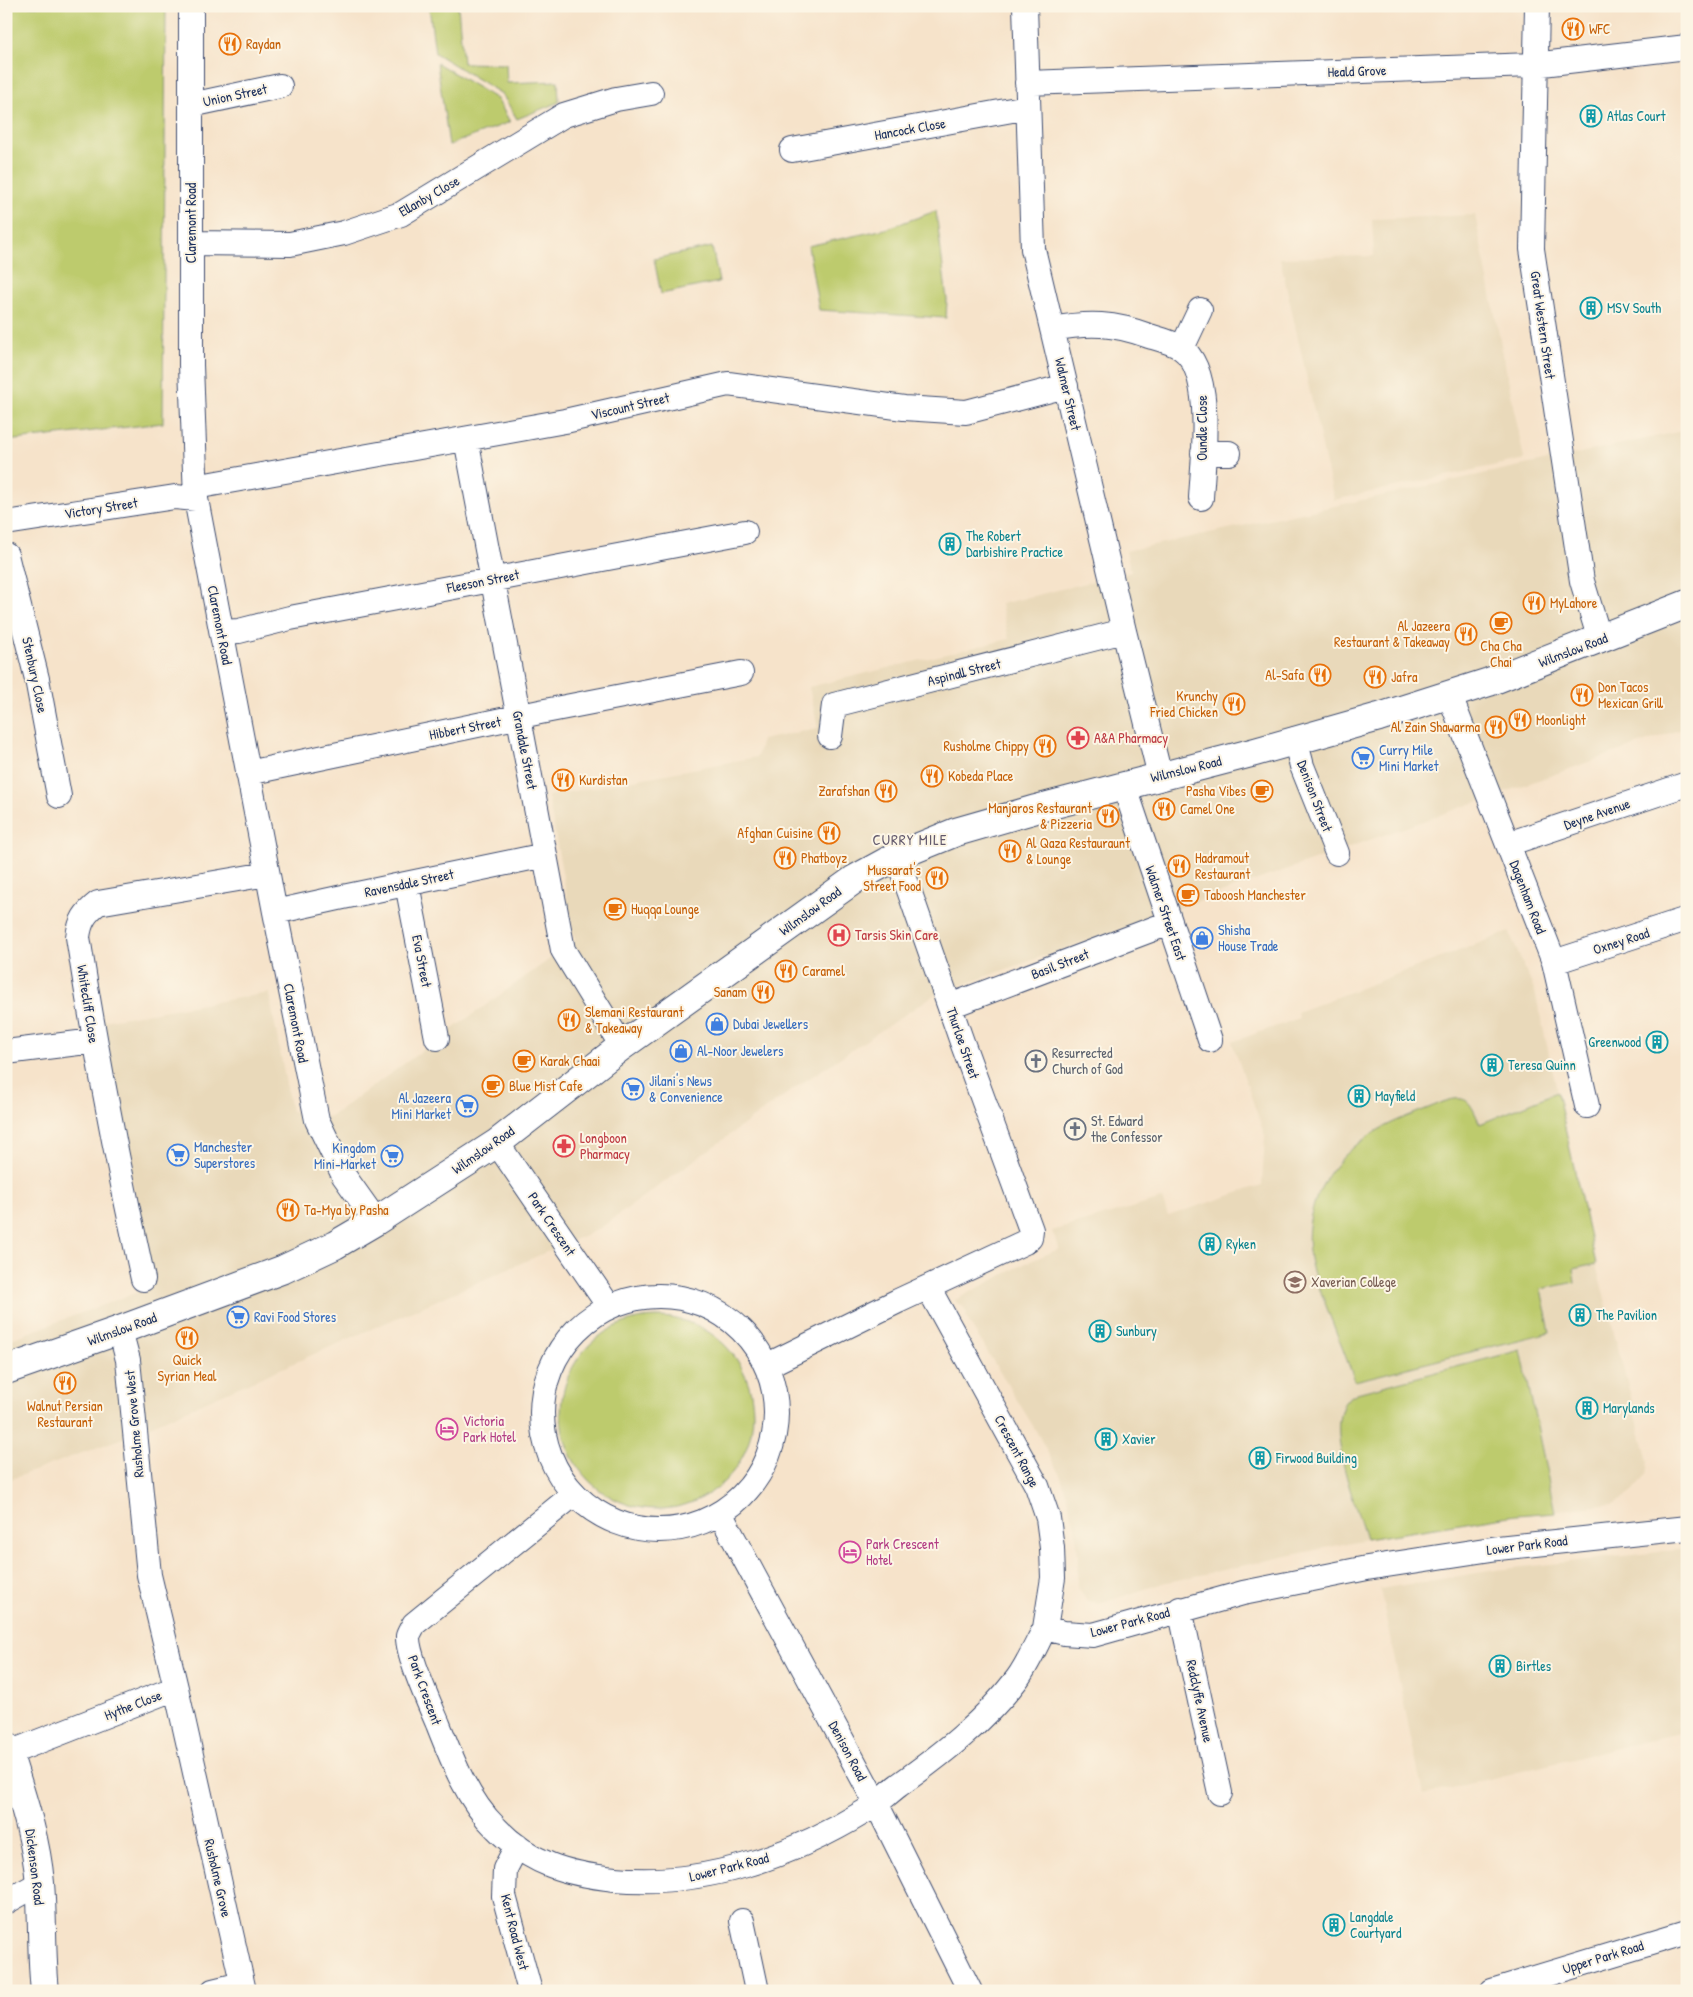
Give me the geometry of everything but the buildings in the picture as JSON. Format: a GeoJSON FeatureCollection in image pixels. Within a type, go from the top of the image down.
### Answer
{"type":"FeatureCollection","features":[{"type":"Feature","properties":{"kind":"main road","name":"Wilmslow Road"},"geometry":{"type":"LineString","coordinates":[[6,1370],[120,1330],[300,1262],[376,1221],[497,1143],[622,1046],[855,880],[897,856],[956,832],[1124,785],[1255,752],[1489,682],[1600,640],[1687,604]]}},
{"type":"Feature","properties":{"kind":"main road","name":"Dickenson Road"},"geometry":{"type":"LineString","coordinates":[[7,1749],[28,1819],[40,1883],[42,1968],[45,1991]]}},
{"type":"Feature","properties":{"kind":"street","name":"Claremont Road"},"geometry":{"type":"LineString","coordinates":[[190,6],[191,365],[196,493],[267,874],[317,1120],[344,1176],[376,1221]]}},
{"type":"Feature","properties":{"kind":"street","name":"Walmer Street"},"geometry":{"type":"LineString","coordinates":[[1025,6],[1033,249],[1160,776]]}},
{"type":"Feature","properties":{"kind":"street","name":"Great Western Street"},"geometry":{"type":"LineString","coordinates":[[1537,6],[1534,64],[1532,249],[1580,572],[1600,640]]}},
{"type":"Feature","properties":{"kind":"street","name":"Heald Grove"},"geometry":{"type":"LineString","coordinates":[[1027,83],[1534,64],[1687,47]]}},
{"type":"Feature","properties":{"kind":"street","name":"Union Street"},"geometry":{"type":"LineString","coordinates":[[190,105],[280,86]]}},
{"type":"Feature","properties":{"kind":"street","name":"Ellanby Close"},"geometry":{"type":"LineString","coordinates":[[190,243],[290,244],[344,233],[400,214],[564,115],[616,99],[651,93]]}},
{"type":"Feature","properties":{"kind":"street","name":"Hancock Close"},"geometry":{"type":"LineString","coordinates":[[792,150],[1028,107]]}},
{"type":"Feature","properties":{"kind":"street"},"geometry":{"type":"LineString","coordinates":[[1052,329],[1076,324],[1103,324],[1131,329],[1182,348],[1200,310]]}},
{"type":"Feature","properties":{"kind":"street","name":"Oundle Close"},"geometry":{"type":"LineString","coordinates":[[1182,348],[1195,365],[1203,389],[1201,498]]}},
{"type":"Feature","properties":{"kind":"street","name":"Viscount Street"},"geometry":{"type":"LineString","coordinates":[[196,493],[565,421],[728,384],[904,408],[966,412],[1066,386]]}},
{"type":"Feature","properties":{"kind":"street","name":"Grandale Street"},"geometry":{"type":"LineString","coordinates":[[466,439],[563,950],[622,1046]]}},
{"type":"Feature","properties":{"kind":"street"},"geometry":{"type":"LineString","coordinates":[[1203,453],[1229,452]]}},
{"type":"Feature","properties":{"kind":"street","name":"Victory Street"},"geometry":{"type":"LineString","coordinates":[[6,523],[175,498],[196,493]]}},
{"type":"Feature","properties":{"kind":"street","name":"Fleeson Street"},"geometry":{"type":"LineString","coordinates":[[222,632],[239,631],[299,617],[745,532]]}},
{"type":"Feature","properties":{"kind":"street","name":"Stenbury Close"},"geometry":{"type":"LineString","coordinates":[[6,555],[37,679],[59,796]]}},
{"type":"Feature","properties":{"kind":"street","name":"Aspinall Street"},"geometry":{"type":"LineString","coordinates":[[830,736],[834,705],[1124,631]]}},
{"type":"Feature","properties":{"kind":"street","name":"Hibbert Street"},"geometry":{"type":"LineString","coordinates":[[248,773],[518,716],[741,673]]}},
{"type":"Feature","properties":{"kind":"street","name":"Dagenham Road"},"geometry":{"type":"LineString","coordinates":[[1449,694],[1554,962],[1587,1106]]}},
{"type":"Feature","properties":{"kind":"street","name":"Denison Street"},"geometry":{"type":"LineString","coordinates":[[1295,739],[1302,766],[1337,853]]}},
{"type":"Feature","properties":{"kind":"street","name":"Deyne Avenue"},"geometry":{"type":"LineString","coordinates":[[1508,844],[1687,784]]}},
{"type":"Feature","properties":{"kind":"street","name":"Walmer Street East"},"geometry":{"type":"LineString","coordinates":[[1124,785],[1210,1040]]}},
{"type":"Feature","properties":{"kind":"street","name":"Ravensdale Street"},"geometry":{"type":"LineString","coordinates":[[275,912],[544,855]]}},
{"type":"Feature","properties":{"kind":"street","name":"Thurloe Street"},"geometry":{"type":"LineString","coordinates":[[897,856],[962,1042],[1031,1230],[1030,1238],[1025,1242],[928,1287]]}},
{"type":"Feature","properties":{"kind":"street","name":"Whitecliff Close"},"geometry":{"type":"LineString","coordinates":[[143,1279],[94,1041],[78,937],[80,923],[88,911],[98,903],[267,874]]}},
{"type":"Feature","properties":{"kind":"street","name":"Eva Street"},"geometry":{"type":"LineString","coordinates":[[408,884],[437,1038]]}},
{"type":"Feature","properties":{"kind":"street","name":"Oxney Road"},"geometry":{"type":"LineString","coordinates":[[1554,962],[1687,919]]}},
{"type":"Feature","properties":{"kind":"street","name":"Basil Street"},"geometry":{"type":"LineString","coordinates":[[950,1006],[1169,923]]}},
{"type":"Feature","properties":{"kind":"street"},"geometry":{"type":"LineString","coordinates":[[6,1052],[94,1041]]}},
{"type":"Feature","properties":{"kind":"street","name":"Park Crescent"},"geometry":{"type":"LineString","coordinates":[[497,1143],[608,1305]]}},
{"type":"Feature","properties":{"kind":"street"},"geometry":{"type":"LineString","coordinates":[[768,1365],[928,1287]]}},
{"type":"Feature","properties":{"kind":"street","name":"Crescent Range"},"geometry":{"type":"LineString","coordinates":[[928,1287],[1037,1486],[1048,1518],[1053,1578],[1045,1628]]}},
{"type":"Feature","properties":{"kind":"street"},"geometry":{"type":"LineString","coordinates":[[655,1297],[688,1300],[720,1313],[744,1335],[768,1365],[777,1391],[779,1419],[774,1445],[763,1470],[743,1495],[709,1519],[674,1529],[643,1529],[593,1512],[560,1481],[552,1466],[543,1440],[540,1416],[542,1391],[553,1366],[566,1344],[582,1326],[608,1305],[655,1297]]}},
{"type":"Feature","properties":{"kind":"street","name":"Rusholme Grove West"},"geometry":{"type":"LineString","coordinates":[[120,1330],[128,1360],[149,1575]]}},
{"type":"Feature","properties":{"kind":"street","name":"Park Crescent"},"geometry":{"type":"LineString","coordinates":[[516,1846],[479,1809],[456,1767],[415,1664],[408,1636],[414,1624],[573,1495]]}},
{"type":"Feature","properties":{"kind":"street","name":"Denison Road"},"geometry":{"type":"LineString","coordinates":[[720,1513],[876,1803],[970,1991]]}},
{"type":"Feature","properties":{"kind":"street","name":"Lower Park Road"},"geometry":{"type":"LineString","coordinates":[[516,1846],[551,1866],[570,1873],[629,1880],[670,1880],[697,1877],[750,1865],[820,1835],[864,1812],[928,1765],[978,1722],[1017,1678],[1045,1628],[1064,1633],[1093,1635],[1242,1593],[1367,1568],[1498,1548],[1687,1528]]}},
{"type":"Feature","properties":{"kind":"street","name":"Hythe Close"},"geometry":{"type":"LineString","coordinates":[[7,1749],[176,1688],[149,1575]]}},
{"type":"Feature","properties":{"kind":"street","name":"Redclyffe Avenue"},"geometry":{"type":"LineString","coordinates":[[1180,1609],[1220,1793]]}},
{"type":"Feature","properties":{"kind":"street","name":"Rusholme Grove"},"geometry":{"type":"LineString","coordinates":[[176,1688],[243,1987]]}},
{"type":"Feature","properties":{"kind":"street","name":"Kent Road West"},"geometry":{"type":"LineString","coordinates":[[516,1846],[505,1869],[504,1896],[530,1991]]}},
{"type":"Feature","properties":{"kind":"street"},"geometry":{"type":"LineString","coordinates":[[6,1902],[40,1883]]}},
{"type":"Feature","properties":{"kind":"street"},"geometry":{"type":"LineString","coordinates":[[742,1921],[757,1991]]}},
{"type":"Feature","properties":{"kind":"street","name":"Upper Park Road"},"geometry":{"type":"LineString","coordinates":[[1492,1991],[1687,1932]]}},
{"type":"Feature","properties":{"kind":"street"},"geometry":{"type":"LineString","coordinates":[[213,1991],[243,1987]]}},
{"type":"Feature","properties":{"kind":"shaded area"},"geometry":{"type":"Polygon","coordinates":[[[1475,215],[1524,459],[1334,500],[1280,258],[1374,256],[1372,219],[1475,215]]]}},
{"type":"Feature","properties":{"kind":"shaded area","name":"CURRY MILE"},"geometry":{"type":"Polygon","coordinates":[[[1687,430],[1687,727],[934,995],[799,1085],[599,1229],[120,1439],[6,1481],[6,1341],[151,1287],[103,1021],[269,993],[291,1111],[330,1117],[575,941],[548,796],[757,757],[762,740],[818,728],[809,687],[1009,639],[1001,604],[1131,572],[1126,551],[1687,430]]]}},
{"type":"Feature","properties":{"kind":"shaded area","name":"Xaverian College"},"geometry":{"type":"Polygon","coordinates":[[[1509,932],[1535,992],[1596,1265],[1648,1461],[1646,1474],[1634,1491],[1613,1504],[1516,1515],[1366,1539],[1163,1583],[1099,1604],[1086,1600],[1077,1586],[1078,1555],[1075,1526],[1062,1479],[1035,1429],[966,1317],[967,1313],[962,1305],[958,1304],[955,1300],[1026,1263],[1059,1249],[1052,1231],[1162,1199],[1168,1216],[1262,1185],[1265,1136],[1232,1042],[1299,1018],[1297,1012],[1509,932]]]}},
{"type":"Feature","properties":{"kind":"shaded area"},"geometry":{"type":"Polygon","coordinates":[[[1687,1549],[1687,1731],[1423,1795],[1380,1589],[1496,1570],[1687,1549]]]}},
{"type":"Feature","properties":{"kind":"green space"},"geometry":{"type":"Polygon","coordinates":[[[6,6],[166,6],[163,423],[6,441],[6,6]]]}},
{"type":"Feature","properties":{"kind":"green space"},"geometry":{"type":"Polygon","coordinates":[[[429,6],[458,6],[463,63],[506,64],[507,83],[558,81],[559,102],[517,119],[502,94],[435,53],[429,6]]]}},
{"type":"Feature","properties":{"kind":"green space"},"geometry":{"type":"Polygon","coordinates":[[[437,63],[497,99],[510,122],[449,145],[437,63]]]}},
{"type":"Feature","properties":{"kind":"green space"},"geometry":{"type":"Polygon","coordinates":[[[936,211],[947,300],[946,318],[819,310],[808,246],[885,229],[936,211]]]}},
{"type":"Feature","properties":{"kind":"green space"},"geometry":{"type":"Polygon","coordinates":[[[712,247],[719,282],[661,294],[654,259],[712,247]]]}},
{"type":"Feature","properties":{"kind":"green space"},"geometry":{"type":"Polygon","coordinates":[[[1557,1092],[1596,1264],[1573,1269],[1575,1282],[1541,1289],[1550,1332],[1355,1381],[1312,1268],[1309,1248],[1309,1228],[1312,1210],[1328,1176],[1354,1147],[1370,1135],[1396,1121],[1443,1102],[1463,1099],[1471,1105],[1480,1124],[1557,1092]]]}},
{"type":"Feature","properties":{"kind":"green space"},"geometry":{"type":"Polygon","coordinates":[[[666,1317],[676,1318],[702,1328],[718,1338],[732,1352],[746,1376],[752,1394],[752,1432],[746,1450],[732,1474],[718,1488],[694,1502],[676,1508],[648,1509],[638,1508],[612,1498],[596,1488],[582,1474],[568,1450],[562,1432],[561,1404],[562,1394],[572,1368],[582,1352],[596,1338],[620,1324],[638,1318],[666,1317]]]}},
{"type":"Feature","properties":{"kind":"green space"},"geometry":{"type":"Polygon","coordinates":[[[1521,1350],[1555,1512],[1516,1515],[1366,1539],[1350,1490],[1341,1453],[1339,1419],[1345,1402],[1357,1393],[1521,1350]]]}},
{"type":"Feature","properties":{"kind":"place","name":"WFC"},"geometry":{"type":"Point","coordinates":[1573,29]}},
{"type":"Feature","properties":{"kind":"place","name":"Raydan"},"geometry":{"type":"Point","coordinates":[230,44]}},
{"type":"Feature","properties":{"kind":"place","name":"Atlas Court"},"geometry":{"type":"Point","coordinates":[1591,116]}},
{"type":"Feature","properties":{"kind":"place","name":"MSV South"},"geometry":{"type":"Point","coordinates":[1591,308]}},
{"type":"Feature","properties":{"kind":"place","name":"The Robert Darbishire Practice"},"geometry":{"type":"Point","coordinates":[950,544]}},
{"type":"Feature","properties":{"kind":"place","name":"MyLahore"},"geometry":{"type":"Point","coordinates":[1534,603]}},
{"type":"Feature","properties":{"kind":"place","name":"Cha Cha Chai"},"geometry":{"type":"Point","coordinates":[1501,623]}},
{"type":"Feature","properties":{"kind":"place","name":"Al Jazeera Restaurant & Takeaway"},"geometry":{"type":"Point","coordinates":[1466,634]}},
{"type":"Feature","properties":{"kind":"place","name":"Al-Safa"},"geometry":{"type":"Point","coordinates":[1320,675]}},
{"type":"Feature","properties":{"kind":"place","name":"Jafra"},"geometry":{"type":"Point","coordinates":[1375,677]}},
{"type":"Feature","properties":{"kind":"place","name":"Don Tacos Mexican Grill"},"geometry":{"type":"Point","coordinates":[1582,695]}},
{"type":"Feature","properties":{"kind":"place","name":"Krunchy Fried Chicken"},"geometry":{"type":"Point","coordinates":[1234,704]}},
{"type":"Feature","properties":{"kind":"place","name":"Moonlight"},"geometry":{"type":"Point","coordinates":[1520,720]}},
{"type":"Feature","properties":{"kind":"place","name":"Al Zain Shawarma"},"geometry":{"type":"Point","coordinates":[1496,727]}},
{"type":"Feature","properties":{"kind":"place","name":"A&A Pharmacy"},"geometry":{"type":"Point","coordinates":[1078,738]}},
{"type":"Feature","properties":{"kind":"place","name":"Rusholme Chippy"},"geometry":{"type":"Point","coordinates":[1045,746]}},
{"type":"Feature","properties":{"kind":"place","name":"Curry Mile Mini Market"},"geometry":{"type":"Point","coordinates":[1363,758]}},
{"type":"Feature","properties":{"kind":"place","name":"Kobeda Place"},"geometry":{"type":"Point","coordinates":[932,776]}},
{"type":"Feature","properties":{"kind":"place","name":"Kurdistan"},"geometry":{"type":"Point","coordinates":[563,780]}},
{"type":"Feature","properties":{"kind":"place","name":"Zarafshan"},"geometry":{"type":"Point","coordinates":[886,791]}},
{"type":"Feature","properties":{"kind":"place","name":"Pasha Vibes"},"geometry":{"type":"Point","coordinates":[1262,791]}},
{"type":"Feature","properties":{"kind":"place","name":"Camel One"},"geometry":{"type":"Point","coordinates":[1164,809]}},
{"type":"Feature","properties":{"kind":"place","name":"Manjaros Restaurant & Pizzeria"},"geometry":{"type":"Point","coordinates":[1108,816]}},
{"type":"Feature","properties":{"kind":"place","name":"Afghan Cuisine"},"geometry":{"type":"Point","coordinates":[829,833]}},
{"type":"Feature","properties":{"kind":"place","name":"Al Qaza Restauraunt & Lounge"},"geometry":{"type":"Point","coordinates":[1010,851]}},
{"type":"Feature","properties":{"kind":"place","name":"Phatboyz"},"geometry":{"type":"Point","coordinates":[785,858]}},
{"type":"Feature","properties":{"kind":"place","name":"Hadramout Restaurant"},"geometry":{"type":"Point","coordinates":[1179,866]}},
{"type":"Feature","properties":{"kind":"place","name":"Mussarat's Street Food"},"geometry":{"type":"Point","coordinates":[937,878]}},
{"type":"Feature","properties":{"kind":"place","name":"Taboosh Manchester"},"geometry":{"type":"Point","coordinates":[1188,895]}},
{"type":"Feature","properties":{"kind":"place","name":"Huqqa Lounge"},"geometry":{"type":"Point","coordinates":[615,909]}},
{"type":"Feature","properties":{"kind":"place","name":"Tarsis Skin Care"},"geometry":{"type":"Point","coordinates":[839,935]}},
{"type":"Feature","properties":{"kind":"place","name":"Shisha House Trade"},"geometry":{"type":"Point","coordinates":[1202,938]}},
{"type":"Feature","properties":{"kind":"place","name":"Caramel"},"geometry":{"type":"Point","coordinates":[786,971]}},
{"type":"Feature","properties":{"kind":"place","name":"Sanam"},"geometry":{"type":"Point","coordinates":[763,992]}},
{"type":"Feature","properties":{"kind":"place","name":"Slemani Restaurant & Takeaway"},"geometry":{"type":"Point","coordinates":[569,1020]}},
{"type":"Feature","properties":{"kind":"place","name":"Dubai Jewellers"},"geometry":{"type":"Point","coordinates":[717,1024]}},
{"type":"Feature","properties":{"kind":"place","name":"Greenwood"},"geometry":{"type":"Point","coordinates":[1657,1042]}},
{"type":"Feature","properties":{"kind":"place","name":"Al-Noor Jewelers"},"geometry":{"type":"Point","coordinates":[681,1051]}},
{"type":"Feature","properties":{"kind":"place","name":"Karak Chaai"},"geometry":{"type":"Point","coordinates":[524,1061]}},
{"type":"Feature","properties":{"kind":"place","name":"Resurrected Church of God"},"geometry":{"type":"Point","coordinates":[1036,1061]}},
{"type":"Feature","properties":{"kind":"place","name":"Teresa Quinn"},"geometry":{"type":"Point","coordinates":[1492,1065]}},
{"type":"Feature","properties":{"kind":"place","name":"Blue Mist Cafe"},"geometry":{"type":"Point","coordinates":[493,1086]}},
{"type":"Feature","properties":{"kind":"place","name":"Jilani's News & Convenience"},"geometry":{"type":"Point","coordinates":[633,1089]}},
{"type":"Feature","properties":{"kind":"place","name":"Mayfield"},"geometry":{"type":"Point","coordinates":[1359,1096]}},
{"type":"Feature","properties":{"kind":"place","name":"Al Jazeera Mini Market"},"geometry":{"type":"Point","coordinates":[467,1106]}},
{"type":"Feature","properties":{"kind":"place","name":"St. Edward the Confessor"},"geometry":{"type":"Point","coordinates":[1075,1129]}},
{"type":"Feature","properties":{"kind":"place","name":"Longboon Pharmacy"},"geometry":{"type":"Point","coordinates":[564,1146]}},
{"type":"Feature","properties":{"kind":"place","name":"Manchester Superstores"},"geometry":{"type":"Point","coordinates":[178,1155]}},
{"type":"Feature","properties":{"kind":"place","name":"Kingdom Mini-Market"},"geometry":{"type":"Point","coordinates":[392,1156]}},
{"type":"Feature","properties":{"kind":"place","name":"Ta-Mya by Pasha"},"geometry":{"type":"Point","coordinates":[288,1210]}},
{"type":"Feature","properties":{"kind":"place","name":"Ryken"},"geometry":{"type":"Point","coordinates":[1210,1244]}},
{"type":"Feature","properties":{"kind":"place","name":"Xaverian College"},"geometry":{"type":"Point","coordinates":[1295,1282]}},
{"type":"Feature","properties":{"kind":"place","name":"The Pavilion"},"geometry":{"type":"Point","coordinates":[1580,1315]}},
{"type":"Feature","properties":{"kind":"place","name":"Ravi Food Stores"},"geometry":{"type":"Point","coordinates":[238,1317]}},
{"type":"Feature","properties":{"kind":"place","name":"Sunbury"},"geometry":{"type":"Point","coordinates":[1100,1331]}},
{"type":"Feature","properties":{"kind":"place","name":"Quick Syrian Meal"},"geometry":{"type":"Point","coordinates":[187,1338]}},
{"type":"Feature","properties":{"kind":"place","name":"Walnut Persian Restaurant"},"geometry":{"type":"Point","coordinates":[65,1383]}},
{"type":"Feature","properties":{"kind":"place","name":"Marylands"},"geometry":{"type":"Point","coordinates":[1587,1408]}},
{"type":"Feature","properties":{"kind":"place","name":"Victoria Park Hotel"},"geometry":{"type":"Point","coordinates":[447,1429]}},
{"type":"Feature","properties":{"kind":"place","name":"Xavier"},"geometry":{"type":"Point","coordinates":[1106,1439]}},
{"type":"Feature","properties":{"kind":"place","name":"Firwood Building"},"geometry":{"type":"Point","coordinates":[1260,1458]}},
{"type":"Feature","properties":{"kind":"place","name":"Park Crescent Hotel"},"geometry":{"type":"Point","coordinates":[850,1552]}},
{"type":"Feature","properties":{"kind":"place","name":"Birtles"},"geometry":{"type":"Point","coordinates":[1500,1666]}},
{"type":"Feature","properties":{"kind":"place","name":"Langdale Courtyard"},"geometry":{"type":"Point","coordinates":[1334,1925]}},
{"type":"Feature","properties":{"kind":"district","name":"CURRY MILE"},"geometry":{"type":"Point","coordinates":[910,840]}}]}
